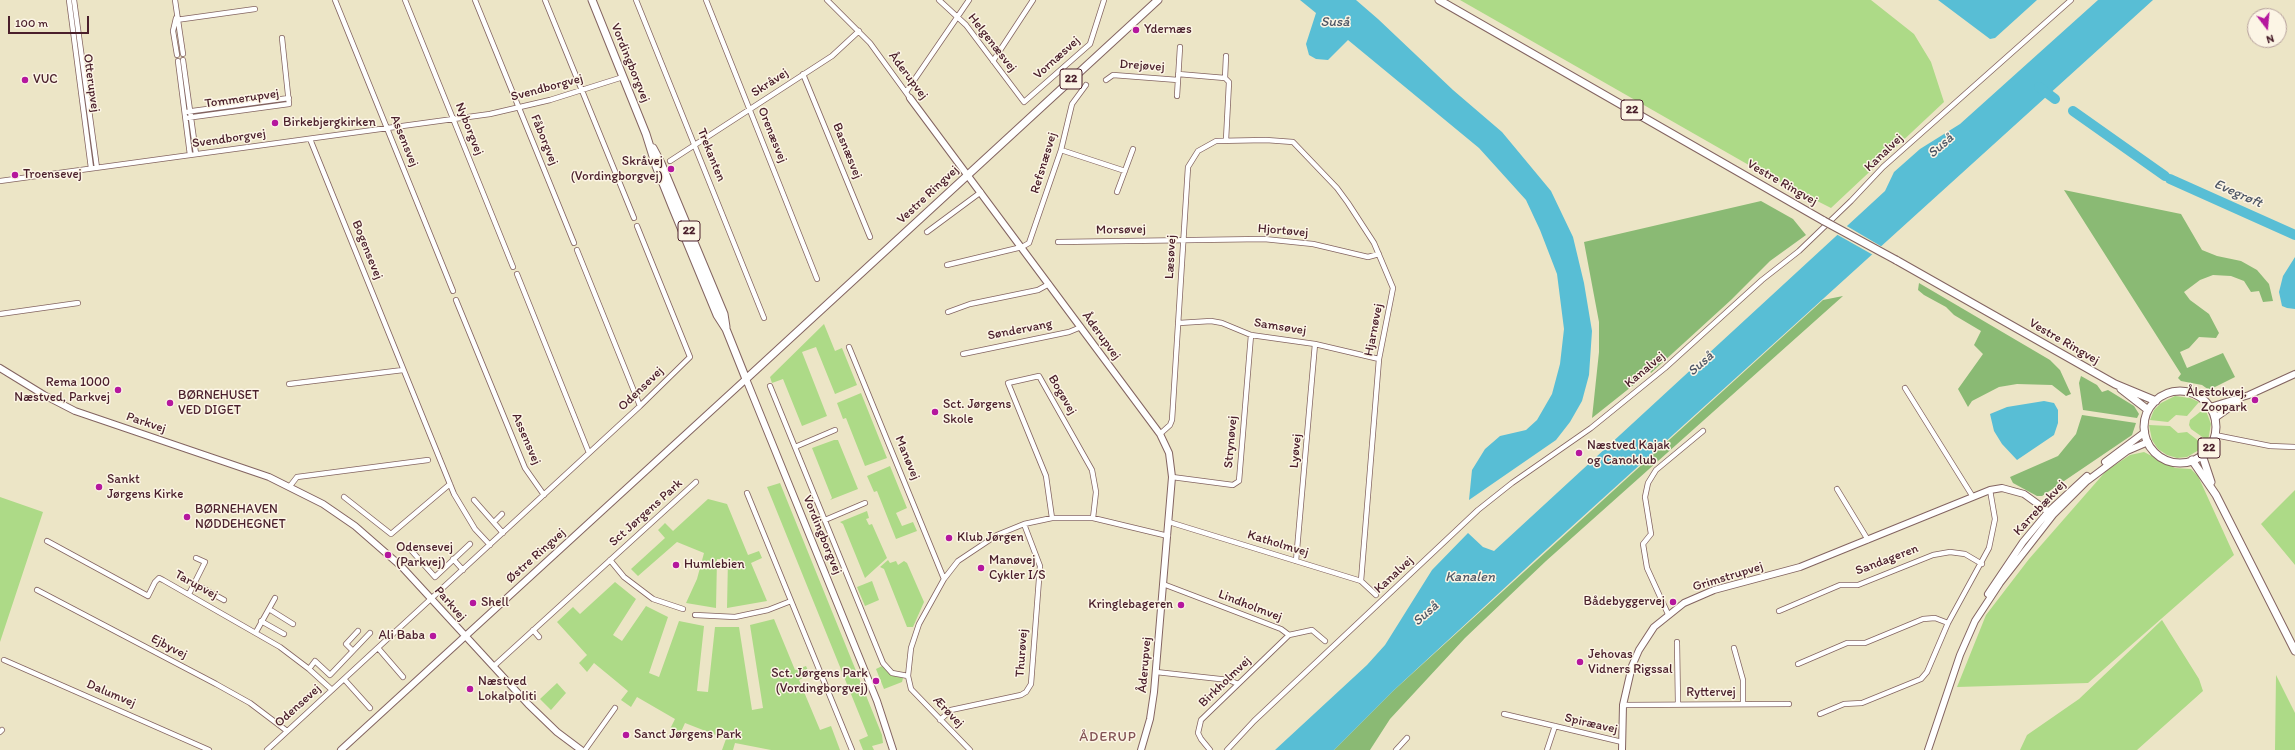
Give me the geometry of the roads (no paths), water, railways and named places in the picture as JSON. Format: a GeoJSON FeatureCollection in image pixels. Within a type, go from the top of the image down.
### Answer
{"type":"FeatureCollection","features":[{"type":"Feature","properties":{"kind":"main road","name":"Vordingborgvej"},"geometry":{"type":"LineString","coordinates":[[592,0],[646,134],[661,163],[724,314],[726,330],[746,378]]}},
{"type":"Feature","properties":{"kind":"main road","name":"Vestre Ringvej"},"geometry":{"type":"LineString","coordinates":[[1126,28],[1152,0]]}},
{"type":"Feature","properties":{"kind":"main road","name":"Vestre Ringvej"},"geometry":{"type":"LineString","coordinates":[[746,378],[1158,0]]}},
{"type":"Feature","properties":{"kind":"main road","name":"Vestre Ringvej"},"geometry":{"type":"LineString","coordinates":[[1439,0],[1824,221],[2115,384],[2156,401]]}},
{"type":"Feature","properties":{"kind":"main road","name":"Vestre Ringvej"},"geometry":{"type":"LineString","coordinates":[[2115,384],[2148,410]]}},
{"type":"Feature","properties":{"kind":"main road","name":"22"},"geometry":{"type":"LineString","coordinates":[[2184,391],[2199,396],[2210,407],[2215,418],[2215,435],[2210,446],[2202,455],[2192,460],[2177,462],[2163,458],[2148,442],[2145,432],[2148,410],[2156,401],[2169,393],[2184,391]]}},
{"type":"Feature","properties":{"kind":"main road","name":"22"},"geometry":{"type":"LineString","coordinates":[[2202,455],[2216,496]]}},
{"type":"Feature","properties":{"kind":"main road","name":"22"},"geometry":{"type":"LineString","coordinates":[[2192,460],[2216,496],[2295,651]]}},
{"type":"Feature","properties":{"kind":"street","name":"Otterupvej"},"geometry":{"type":"LineString","coordinates":[[69,0],[91,168]]}},
{"type":"Feature","properties":{"kind":"street","name":"Otterupvej"},"geometry":{"type":"LineString","coordinates":[[74,0],[97,168]]}},
{"type":"Feature","properties":{"kind":"street"},"geometry":{"type":"LineString","coordinates":[[176,0],[177,18],[183,54]]}},
{"type":"Feature","properties":{"kind":"street","name":"Assensvej"},"geometry":{"type":"LineString","coordinates":[[335,0],[453,291]]}},
{"type":"Feature","properties":{"kind":"street","name":"Nyborgvej"},"geometry":{"type":"LineString","coordinates":[[404,0],[514,267]]}},
{"type":"Feature","properties":{"kind":"street","name":"Fåborgvej"},"geometry":{"type":"LineString","coordinates":[[475,0],[574,243]]}},
{"type":"Feature","properties":{"kind":"street"},"geometry":{"type":"LineString","coordinates":[[545,0],[634,218]]}},
{"type":"Feature","properties":{"kind":"street","name":"Trekanten"},"geometry":{"type":"LineString","coordinates":[[636,0],[764,318]]}},
{"type":"Feature","properties":{"kind":"street","name":"Orenæsvej"},"geometry":{"type":"LineString","coordinates":[[706,0],[816,279]]}},
{"type":"Feature","properties":{"kind":"street","name":"Åderupvej"},"geometry":{"type":"LineString","coordinates":[[828,0],[859,31],[906,92],[1160,434],[1169,453],[1172,477],[1156,672],[1150,719],[1140,750]]}},
{"type":"Feature","properties":{"kind":"street","name":"Helgenæsvej"},"geometry":{"type":"LineString","coordinates":[[939,0],[958,17],[1024,102]]}},
{"type":"Feature","properties":{"kind":"street","name":"Helgenæsvej"},"geometry":{"type":"LineString","coordinates":[[958,17],[969,0]]}},
{"type":"Feature","properties":{"kind":"street"},"geometry":{"type":"LineString","coordinates":[[993,62],[1033,0]]}},
{"type":"Feature","properties":{"kind":"street","name":"Vornæsvej"},"geometry":{"type":"LineString","coordinates":[[1024,102],[1090,44],[1104,0]]}},
{"type":"Feature","properties":{"kind":"street","name":"Kanalvej"},"geometry":{"type":"LineString","coordinates":[[1227,750],[1254,721],[1478,510],[1512,483],[1591,428],[1665,368],[1762,280],[1799,251],[1851,202],[1883,167],[2071,0]]}},
{"type":"Feature","properties":{"kind":"street"},"geometry":{"type":"LineString","coordinates":[[177,18],[255,9]]}},
{"type":"Feature","properties":{"kind":"street"},"geometry":{"type":"LineString","coordinates":[[906,92],[958,17]]}},
{"type":"Feature","properties":{"kind":"street"},"geometry":{"type":"LineString","coordinates":[[177,18],[173,31],[177,55]]}},
{"type":"Feature","properties":{"kind":"street","name":"Skråvej"},"geometry":{"type":"LineString","coordinates":[[670,161],[832,56],[859,31]]}},
{"type":"Feature","properties":{"kind":"street","name":"Tommerupvej"},"geometry":{"type":"LineString","coordinates":[[186,118],[289,104],[282,38]]}},
{"type":"Feature","properties":{"kind":"street","name":"Drejøvej"},"geometry":{"type":"LineString","coordinates":[[1177,96],[1180,47]]}},
{"type":"Feature","properties":{"kind":"street"},"geometry":{"type":"LineString","coordinates":[[1226,56],[1225,78],[1229,82],[1226,140]]}},
{"type":"Feature","properties":{"kind":"street","name":"Tommerupvej"},"geometry":{"type":"LineString","coordinates":[[184,60],[196,154]]}},
{"type":"Feature","properties":{"kind":"street"},"geometry":{"type":"LineString","coordinates":[[178,61],[190,155]]}},
{"type":"Feature","properties":{"kind":"street","name":"Basnæsvej"},"geometry":{"type":"LineString","coordinates":[[803,74],[870,236]]}},
{"type":"Feature","properties":{"kind":"street","name":"Drejøvej"},"geometry":{"type":"LineString","coordinates":[[1106,80],[1113,75],[1225,78]]}},
{"type":"Feature","properties":{"kind":"street","name":"Svendborgvej"},"geometry":{"type":"LineString","coordinates":[[0,181],[453,120],[519,107],[583,91],[623,77]]}},
{"type":"Feature","properties":{"kind":"street","name":"Refsnæsvej"},"geometry":{"type":"LineString","coordinates":[[1022,247],[1029,243],[1061,150],[1072,104],[1086,85]]}},
{"type":"Feature","properties":{"kind":"street","name":"Tommerupvej"},"geometry":{"type":"LineString","coordinates":[[185,112],[289,98]]}},
{"type":"Feature","properties":{"kind":"street","name":"Bogensevej"},"geometry":{"type":"LineString","coordinates":[[310,139],[450,484],[463,512],[475,529],[490,545]]}},
{"type":"Feature","properties":{"kind":"street","name":"Læsøvej"},"geometry":{"type":"LineString","coordinates":[[1160,434],[1170,425],[1172,420],[1188,167],[1192,158],[1206,145],[1226,140],[1266,140]]}},
{"type":"Feature","properties":{"kind":"street","name":"Hjarnøvej"},"geometry":{"type":"LineString","coordinates":[[1266,140],[1294,142],[1337,188],[1374,243],[1393,288],[1379,359],[1361,581]]}},
{"type":"Feature","properties":{"kind":"street"},"geometry":{"type":"LineString","coordinates":[[1117,192],[1133,149]]}},
{"type":"Feature","properties":{"kind":"street"},"geometry":{"type":"LineString","coordinates":[[1061,150],[1125,171]]}},
{"type":"Feature","properties":{"kind":"street"},"geometry":{"type":"LineString","coordinates":[[927,232],[981,192]]}},
{"type":"Feature","properties":{"kind":"street","name":"Odensevej"},"geometry":{"type":"LineString","coordinates":[[267,750],[589,454],[690,357],[637,226]]}},
{"type":"Feature","properties":{"kind":"street","name":"Morsøvej"},"geometry":{"type":"LineString","coordinates":[[1058,242],[1183,240]]}},
{"type":"Feature","properties":{"kind":"street","name":"Hjortøvej"},"geometry":{"type":"LineString","coordinates":[[1183,240],[1276,240],[1313,244],[1368,257],[1379,254]]}},
{"type":"Feature","properties":{"kind":"street"},"geometry":{"type":"LineString","coordinates":[[947,265],[1022,247]]}},
{"type":"Feature","properties":{"kind":"street"},"geometry":{"type":"LineString","coordinates":[[577,250],[640,406]]}},
{"type":"Feature","properties":{"kind":"street"},"geometry":{"type":"LineString","coordinates":[[517,274],[589,454]]}},
{"type":"Feature","properties":{"kind":"street"},"geometry":{"type":"LineString","coordinates":[[948,312],[970,304],[1038,290],[1049,284]]}},
{"type":"Feature","properties":{"kind":"street","name":"Assensvej"},"geometry":{"type":"LineString","coordinates":[[456,300],[525,468],[544,495]]}},
{"type":"Feature","properties":{"kind":"street"},"geometry":{"type":"LineString","coordinates":[[0,314],[78,303]]}},
{"type":"Feature","properties":{"kind":"street","name":"Samsøvej"},"geometry":{"type":"LineString","coordinates":[[1179,323],[1211,321],[1222,323],[1251,335],[1315,344],[1379,359]]}},
{"type":"Feature","properties":{"kind":"street","name":"Søndervang"},"geometry":{"type":"LineString","coordinates":[[963,354],[1069,332],[1081,328]]}},
{"type":"Feature","properties":{"kind":"street","name":"Strynøvej"},"geometry":{"type":"LineString","coordinates":[[1172,477],[1233,485],[1239,481],[1251,335]]}},
{"type":"Feature","properties":{"kind":"street","name":"Lyøvej"},"geometry":{"type":"LineString","coordinates":[[1296,560],[1315,344]]}},
{"type":"Feature","properties":{"kind":"street","name":"Manøvej"},"geometry":{"type":"LineString","coordinates":[[849,347],[944,579]]}},
{"type":"Feature","properties":{"kind":"street","name":"Parkvej"},"geometry":{"type":"LineString","coordinates":[[0,368],[44,395],[75,410],[231,463],[290,486],[324,504],[355,526],[402,567],[464,637],[557,732],[581,750]]}},
{"type":"Feature","properties":{"kind":"street"},"geometry":{"type":"LineString","coordinates":[[289,384],[403,370]]}},
{"type":"Feature","properties":{"kind":"street"},"geometry":{"type":"LineString","coordinates":[[2210,407],[2249,395],[2295,374]]}},
{"type":"Feature","properties":{"kind":"street","name":"Bogøvej"},"geometry":{"type":"LineString","coordinates":[[1052,518],[1046,476],[1008,384],[1039,376],[1092,470],[1096,492],[1093,518]]}},
{"type":"Feature","properties":{"kind":"street","name":"Østre Ringvej"},"geometry":{"type":"LineString","coordinates":[[341,750],[746,378]]}},
{"type":"Feature","properties":{"kind":"street","name":"Vordingborgvej"},"geometry":{"type":"LineString","coordinates":[[746,378],[877,702],[894,750]]}},
{"type":"Feature","properties":{"kind":"street"},"geometry":{"type":"LineString","coordinates":[[770,386],[883,663],[892,673],[908,676],[911,648],[919,624],[944,579],[958,561],[997,535],[1024,524],[1052,518],[1093,518],[1168,536]]}},
{"type":"Feature","properties":{"kind":"street"},"geometry":{"type":"LineString","coordinates":[[1905,388],[1973,497]]}},
{"type":"Feature","properties":{"kind":"street"},"geometry":{"type":"LineString","coordinates":[[2215,418],[2249,395]]}},
{"type":"Feature","properties":{"kind":"street"},"geometry":{"type":"LineString","coordinates":[[795,447],[835,430]]}},
{"type":"Feature","properties":{"kind":"street"},"geometry":{"type":"LineString","coordinates":[[1668,614],[1648,568],[1643,544],[1651,534],[1645,497],[1648,483],[1656,470],[1703,431]]}},
{"type":"Feature","properties":{"kind":"street","name":"Karrebækvej"},"geometry":{"type":"LineString","coordinates":[[1928,750],[1946,690],[1975,621],[1996,581],[2023,542],[2084,478],[2145,432]]}},
{"type":"Feature","properties":{"kind":"street"},"geometry":{"type":"LineString","coordinates":[[2215,435],[2270,446],[2295,447]]}},
{"type":"Feature","properties":{"kind":"street","name":"Karrebækvej"},"geometry":{"type":"LineString","coordinates":[[1975,621],[2051,514],[2105,466],[2127,451],[2148,442]]}},
{"type":"Feature","properties":{"kind":"street"},"geometry":{"type":"LineString","coordinates":[[290,486],[297,477],[428,460]]}},
{"type":"Feature","properties":{"kind":"street","name":"Sct Jørgens Park"},"geometry":{"type":"LineString","coordinates":[[494,666],[696,482]]}},
{"type":"Feature","properties":{"kind":"street"},"geometry":{"type":"LineString","coordinates":[[344,498],[391,534],[450,484]]}},
{"type":"Feature","properties":{"kind":"street","name":"Grimstrupvej"},"geometry":{"type":"LineString","coordinates":[[1622,750],[1624,705],[1632,666],[1639,650],[1654,627],[1668,614],[1684,603],[1704,594],[1800,567],[1990,490],[2002,488],[2012,490],[2030,498],[2051,514]]}},
{"type":"Feature","properties":{"kind":"street"},"geometry":{"type":"LineString","coordinates":[[1837,489],[1868,540]]}},
{"type":"Feature","properties":{"kind":"street"},"geometry":{"type":"LineString","coordinates":[[1820,714],[1844,704],[1862,703],[1921,679],[1927,672],[1948,623],[1964,591],[1982,564],[1989,548],[1995,519],[1990,490]]}},
{"type":"Feature","properties":{"kind":"street"},"geometry":{"type":"LineString","coordinates":[[747,493],[852,750]]}},
{"type":"Feature","properties":{"kind":"street"},"geometry":{"type":"LineString","coordinates":[[474,500],[503,533]]}},
{"type":"Feature","properties":{"kind":"street"},"geometry":{"type":"LineString","coordinates":[[825,520],[865,503]]}},
{"type":"Feature","properties":{"kind":"street"},"geometry":{"type":"LineString","coordinates":[[494,522],[502,514]]}},
{"type":"Feature","properties":{"kind":"street","name":"Katholmvej"},"geometry":{"type":"LineString","coordinates":[[1169,522],[1361,581],[1376,595]]}},
{"type":"Feature","properties":{"kind":"street","name":"Thurøvej"},"geometry":{"type":"LineString","coordinates":[[940,720],[951,710],[1020,695],[1031,684],[1040,566],[1024,524]]}},
{"type":"Feature","properties":{"kind":"street","name":"Tarupvej"},"geometry":{"type":"LineString","coordinates":[[47,541],[148,596],[155,582],[159,578],[256,632],[309,669],[332,690]]}},
{"type":"Feature","properties":{"kind":"street"},"geometry":{"type":"LineString","coordinates":[[410,550],[435,577],[470,544]]}},
{"type":"Feature","properties":{"kind":"street","name":"Sandageren"},"geometry":{"type":"LineString","coordinates":[[1779,611],[1840,585],[1858,585],[1933,555],[1950,552],[1965,554],[1982,564]]}},
{"type":"Feature","properties":{"kind":"street"},"geometry":{"type":"LineString","coordinates":[[189,594],[205,562],[196,558]]}},
{"type":"Feature","properties":{"kind":"street"},"geometry":{"type":"LineString","coordinates":[[453,560],[463,570]]}},
{"type":"Feature","properties":{"kind":"street","name":"Sct Jørgens Park"},"geometry":{"type":"LineString","coordinates":[[610,560],[624,577],[653,599],[683,609]]}},
{"type":"Feature","properties":{"kind":"street"},"geometry":{"type":"LineString","coordinates":[[195,584],[224,600]]}},
{"type":"Feature","properties":{"kind":"street","name":"Lindholmvej"},"geometry":{"type":"LineString","coordinates":[[1163,584],[1281,629],[1289,635],[1312,630],[1325,641]]}},
{"type":"Feature","properties":{"kind":"street","name":"Ejbyvej"},"geometry":{"type":"LineString","coordinates":[[37,590],[250,703],[287,731]]}},
{"type":"Feature","properties":{"kind":"street"},"geometry":{"type":"LineString","coordinates":[[256,632],[275,598]]}},
{"type":"Feature","properties":{"kind":"street"},"geometry":{"type":"LineString","coordinates":[[695,615],[735,617],[768,610],[791,601]]}},
{"type":"Feature","properties":{"kind":"street"},"geometry":{"type":"LineString","coordinates":[[268,609],[293,624]]}},
{"type":"Feature","properties":{"kind":"street"},"geometry":{"type":"LineString","coordinates":[[1798,664],[1847,642],[1864,643],[1923,619],[1935,618],[1948,623]]}},
{"type":"Feature","properties":{"kind":"street"},"geometry":{"type":"LineString","coordinates":[[261,622],[284,634]]}},
{"type":"Feature","properties":{"kind":"street"},"geometry":{"type":"LineString","coordinates":[[533,630],[539,637]]}},
{"type":"Feature","properties":{"kind":"street"},"geometry":{"type":"LineString","coordinates":[[353,651],[346,644],[358,631]]}},
{"type":"Feature","properties":{"kind":"street"},"geometry":{"type":"LineString","coordinates":[[309,669],[315,661],[330,675],[370,633]]}},
{"type":"Feature","properties":{"kind":"street","name":"Birkholmvej"},"geometry":{"type":"LineString","coordinates":[[1210,750],[1198,733],[1201,720],[1289,635]]}},
{"type":"Feature","properties":{"kind":"street","name":"Ryttervej"},"geometry":{"type":"LineString","coordinates":[[1677,642],[1678,704]]}},
{"type":"Feature","properties":{"kind":"street"},"geometry":{"type":"LineString","coordinates":[[378,648],[403,677]]}},
{"type":"Feature","properties":{"kind":"street","name":"Ryttervej"},"geometry":{"type":"LineString","coordinates":[[1734,648],[1742,680],[1743,704]]}},
{"type":"Feature","properties":{"kind":"street","name":"Dalumvej"},"geometry":{"type":"LineString","coordinates":[[4,660],[209,750]]}},
{"type":"Feature","properties":{"kind":"street"},"geometry":{"type":"LineString","coordinates":[[1156,672],[1229,680],[1238,684]]}},
{"type":"Feature","properties":{"kind":"street","name":"Ærøvej"},"geometry":{"type":"LineString","coordinates":[[908,676],[911,690],[970,750]]}},
{"type":"Feature","properties":{"kind":"street"},"geometry":{"type":"LineString","coordinates":[[344,679],[370,708]]}},
{"type":"Feature","properties":{"kind":"street","name":"Ryttervej"},"geometry":{"type":"LineString","coordinates":[[1624,705],[1789,704]]}},
{"type":"Feature","properties":{"kind":"street"},"geometry":{"type":"LineString","coordinates":[[585,750],[615,708]]}},
{"type":"Feature","properties":{"kind":"street","name":"Spiræavej"},"geometry":{"type":"LineString","coordinates":[[1504,714],[1622,742]]}},
{"type":"Feature","properties":{"kind":"street","name":"Spiræavej"},"geometry":{"type":"LineString","coordinates":[[1547,750],[1556,726]]}},
{"type":"Feature","properties":{"kind":"street"},"geometry":{"type":"LineString","coordinates":[[1396,750],[1407,738]]}},
{"type":"Feature","properties":{"kind":"water","name":"Suså"},"geometry":{"type":"Polygon","coordinates":[[[1300,0],[1356,0],[1378,19],[1453,90],[1502,132],[1551,191],[1573,237],[1584,283],[1592,331],[1589,375],[1582,401],[1570,422],[1556,440],[1469,500],[1472,470],[1485,449],[1500,436],[1526,430],[1537,420],[1552,394],[1560,364],[1564,329],[1557,274],[1540,230],[1526,200],[1479,148],[1348,40],[1328,60],[1316,59],[1309,55],[1306,44],[1316,13],[1300,0]]]}},
{"type":"Feature","properties":{"kind":"water"},"geometry":{"type":"Polygon","coordinates":[[[1938,0],[2037,0],[1995,38],[1990,39],[1938,0]]]}},
{"type":"Feature","properties":{"kind":"water","name":"Kanalen"},"geometry":{"type":"Polygon","coordinates":[[[2098,0],[2153,0],[1537,558],[1393,691],[1334,750],[1275,750],[1367,665],[1385,645],[1432,570],[1468,533],[1483,547],[1494,551],[1885,191],[1894,172],[1920,149],[1960,124],[2098,0]]]}},
{"type":"Feature","properties":{"kind":"water"},"geometry":{"type":"Polygon","coordinates":[[[2295,257],[2295,309],[2282,306],[2279,292],[2283,276],[2295,257]]]}},
{"type":"Feature","properties":{"kind":"water"},"geometry":{"type":"Polygon","coordinates":[[[2044,401],[2054,403],[2058,410],[2058,423],[2054,435],[2017,460],[2002,444],[1994,431],[1990,414],[2007,407],[2044,401]]]}},
{"type":"Feature","properties":{"kind":"waterway","name":"Evegrøft"},"geometry":{"type":"LineString","coordinates":[[2039,87],[2055,99]]}},
{"type":"Feature","properties":{"kind":"waterway","name":"Evegrøft"},"geometry":{"type":"LineString","coordinates":[[2073,111],[2165,176]]}},
{"type":"Feature","properties":{"kind":"waterway","name":"Evegrøft"},"geometry":{"type":"LineString","coordinates":[[2170,179],[2295,235]]}},
{"type":"Feature","properties":{"kind":"place","name":"Ydernæs"},"geometry":{"type":"Point","coordinates":[1136,30]}},
{"type":"Feature","properties":{"kind":"place","name":"VUC"},"geometry":{"type":"Point","coordinates":[25,80]}},
{"type":"Feature","properties":{"kind":"place","name":"Birkebjergkirken"},"geometry":{"type":"Point","coordinates":[275,123]}},
{"type":"Feature","properties":{"kind":"place","name":"Skråvej (Vordingborgvej)"},"geometry":{"type":"Point","coordinates":[671,169]}},
{"type":"Feature","properties":{"kind":"place","name":"Troensevej"},"geometry":{"type":"Point","coordinates":[15,175]}},
{"type":"Feature","properties":{"kind":"place","name":"Rema 1000 Næstved, Parkvej"},"geometry":{"type":"Point","coordinates":[118,390]}},
{"type":"Feature","properties":{"kind":"place","name":"Ålestokvej, Zoopark"},"geometry":{"type":"Point","coordinates":[2255,400]}},
{"type":"Feature","properties":{"kind":"place","name":"BØRNEHUSET VED DIGET"},"geometry":{"type":"Point","coordinates":[170,403]}},
{"type":"Feature","properties":{"kind":"place","name":"Sct. Jørgens Skole"},"geometry":{"type":"Point","coordinates":[935,412]}},
{"type":"Feature","properties":{"kind":"place","name":"Næstved Kajak og Canoklub"},"geometry":{"type":"Point","coordinates":[1579,453]}},
{"type":"Feature","properties":{"kind":"place","name":"Sankt Jørgens Kirke"},"geometry":{"type":"Point","coordinates":[99,487]}},
{"type":"Feature","properties":{"kind":"place","name":"BØRNEHAVEN NØDDEHEGNET"},"geometry":{"type":"Point","coordinates":[187,517]}},
{"type":"Feature","properties":{"kind":"place","name":"Klub Jørgen"},"geometry":{"type":"Point","coordinates":[949,538]}},
{"type":"Feature","properties":{"kind":"place","name":"Odensevej (Parkvej)"},"geometry":{"type":"Point","coordinates":[388,555]}},
{"type":"Feature","properties":{"kind":"place","name":"Humlebien"},"geometry":{"type":"Point","coordinates":[676,565]}},
{"type":"Feature","properties":{"kind":"place","name":"Manøvej Cykler I/S"},"geometry":{"type":"Point","coordinates":[981,568]}},
{"type":"Feature","properties":{"kind":"place","name":"Bådebyggervej"},"geometry":{"type":"Point","coordinates":[1673,602]}},
{"type":"Feature","properties":{"kind":"place","name":"Shell"},"geometry":{"type":"Point","coordinates":[473,603]}},
{"type":"Feature","properties":{"kind":"place","name":"Kringlebageren"},"geometry":{"type":"Point","coordinates":[1181,605]}},
{"type":"Feature","properties":{"kind":"place","name":"Ali Baba"},"geometry":{"type":"Point","coordinates":[433,636]}},
{"type":"Feature","properties":{"kind":"place","name":"Jehovas Vidners Rigssal"},"geometry":{"type":"Point","coordinates":[1580,662]}},
{"type":"Feature","properties":{"kind":"place","name":"Sct. Jørgens Park (Vordingborgvej)"},"geometry":{"type":"Point","coordinates":[876,681]}},
{"type":"Feature","properties":{"kind":"place","name":"Næstved Lokalpoliti"},"geometry":{"type":"Point","coordinates":[470,689]}},
{"type":"Feature","properties":{"kind":"place","name":"Sanct Jørgens Park"},"geometry":{"type":"Point","coordinates":[626,735]}},
{"type":"Feature","properties":{"kind":"district","name":"ÅDERUP"},"geometry":{"type":"Point","coordinates":[1108,737]}}]}
